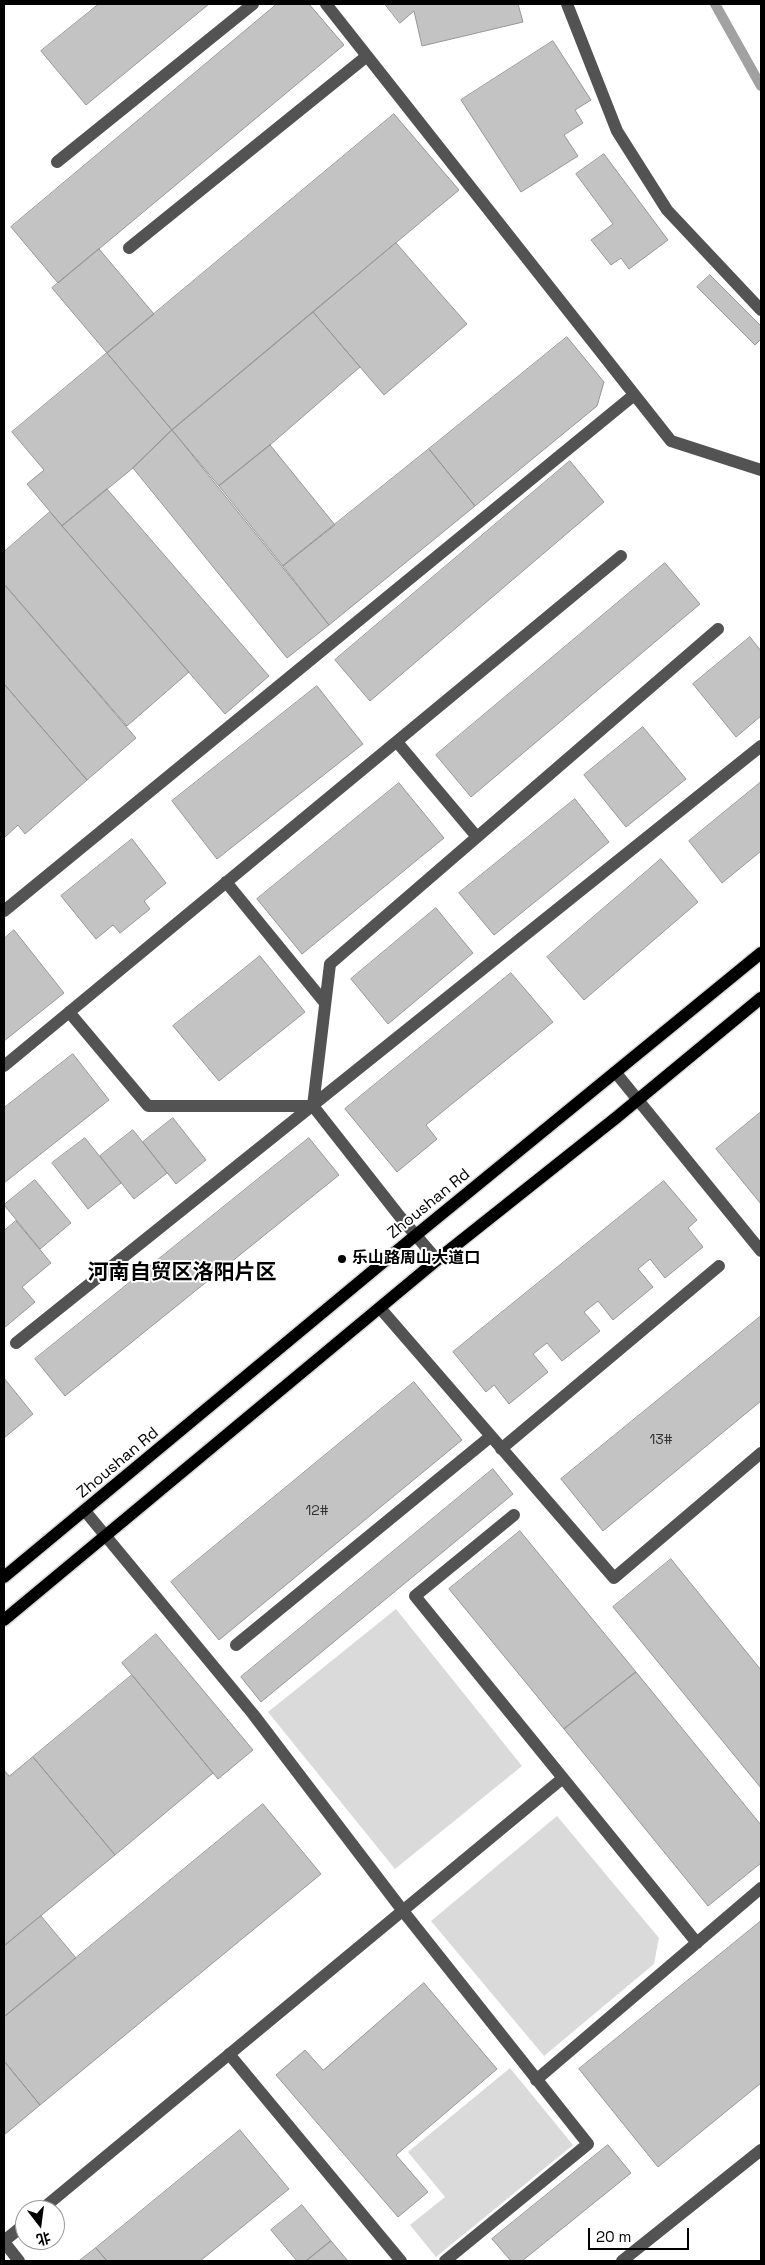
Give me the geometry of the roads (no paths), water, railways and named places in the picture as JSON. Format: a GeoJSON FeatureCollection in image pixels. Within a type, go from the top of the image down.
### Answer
{"type":"FeatureCollection","features":[{"type":"Feature","properties":{"kind":"main road","name":"Zhoushan Rd"},"geometry":{"type":"LineString","coordinates":[[4,1578],[416,1235],[761,953]]}},
{"type":"Feature","properties":{"kind":"main road"},"geometry":{"type":"LineString","coordinates":[[4,1620],[437,1260],[761,998]]}},
{"type":"Feature","properties":{"kind":"lane"},"geometry":{"type":"LineString","coordinates":[[57,162],[253,4]]}},
{"type":"Feature","properties":{"kind":"lane"},"geometry":{"type":"LineString","coordinates":[[326,4],[670,441],[761,470]]}},
{"type":"Feature","properties":{"kind":"lane"},"geometry":{"type":"LineString","coordinates":[[567,4],[617,130],[667,210],[761,310]]}},
{"type":"Feature","properties":{"kind":"lane"},"geometry":{"type":"LineString","coordinates":[[129,248],[367,56]]}},
{"type":"Feature","properties":{"kind":"lane"},"geometry":{"type":"LineString","coordinates":[[4,911],[634,395]]}},
{"type":"Feature","properties":{"kind":"lane"},"geometry":{"type":"LineString","coordinates":[[4,1066],[622,556]]}},
{"type":"Feature","properties":{"kind":"lane"},"geometry":{"type":"LineString","coordinates":[[437,1260],[313,1106],[330,964],[718,629]]}},
{"type":"Feature","properties":{"kind":"lane"},"geometry":{"type":"LineString","coordinates":[[397,742],[477,837]]}},
{"type":"Feature","properties":{"kind":"lane"},"geometry":{"type":"LineString","coordinates":[[16,1343],[761,746]]}},
{"type":"Feature","properties":{"kind":"lane"},"geometry":{"type":"LineString","coordinates":[[226,882],[325,1003]]}},
{"type":"Feature","properties":{"kind":"lane"},"geometry":{"type":"LineString","coordinates":[[69,1012],[148,1106],[313,1106]]}},
{"type":"Feature","properties":{"kind":"lane"},"geometry":{"type":"LineString","coordinates":[[616,1073],[761,1251]]}},
{"type":"Feature","properties":{"kind":"lane"},"geometry":{"type":"LineString","coordinates":[[501,1449],[719,1266]]}},
{"type":"Feature","properties":{"kind":"lane"},"geometry":{"type":"LineString","coordinates":[[380,1308],[614,1578],[761,1453]]}},
{"type":"Feature","properties":{"kind":"lane"},"geometry":{"type":"LineString","coordinates":[[236,1645],[490,1437]]}},
{"type":"Feature","properties":{"kind":"lane"},"geometry":{"type":"LineString","coordinates":[[85,1510],[253,1714],[403,1910],[588,2144],[445,2261]]}},
{"type":"Feature","properties":{"kind":"lane"},"geometry":{"type":"LineString","coordinates":[[514,1515],[415,1596],[697,1943]]}},
{"type":"Feature","properties":{"kind":"lane"},"geometry":{"type":"LineString","coordinates":[[53,2200],[563,1778]]}},
{"type":"Feature","properties":{"kind":"lane"},"geometry":{"type":"LineString","coordinates":[[536,2080],[761,1888]]}},
{"type":"Feature","properties":{"kind":"lane"},"geometry":{"type":"LineString","coordinates":[[229,2054],[401,2261]]}},
{"type":"Feature","properties":{"kind":"lane"},"geometry":{"type":"LineString","coordinates":[[622,2261],[761,2150]]}},
{"type":"Feature","properties":{"kind":"lane"},"geometry":{"type":"LineString","coordinates":[[15,2233],[4,2242],[19,2261]]}},
{"type":"Feature","properties":{"kind":"waterway"},"geometry":{"type":"LineString","coordinates":[[715,4],[761,86]]}},
{"type":"Feature","properties":{"kind":"place","name":"乐山路周山大道口"},"geometry":{"type":"Point","coordinates":[342,1259]}},
{"type":"Feature","properties":{"kind":"district","name":"河南自贸区洛阳片区"},"geometry":{"type":"Point","coordinates":[182,1273]}}]}
